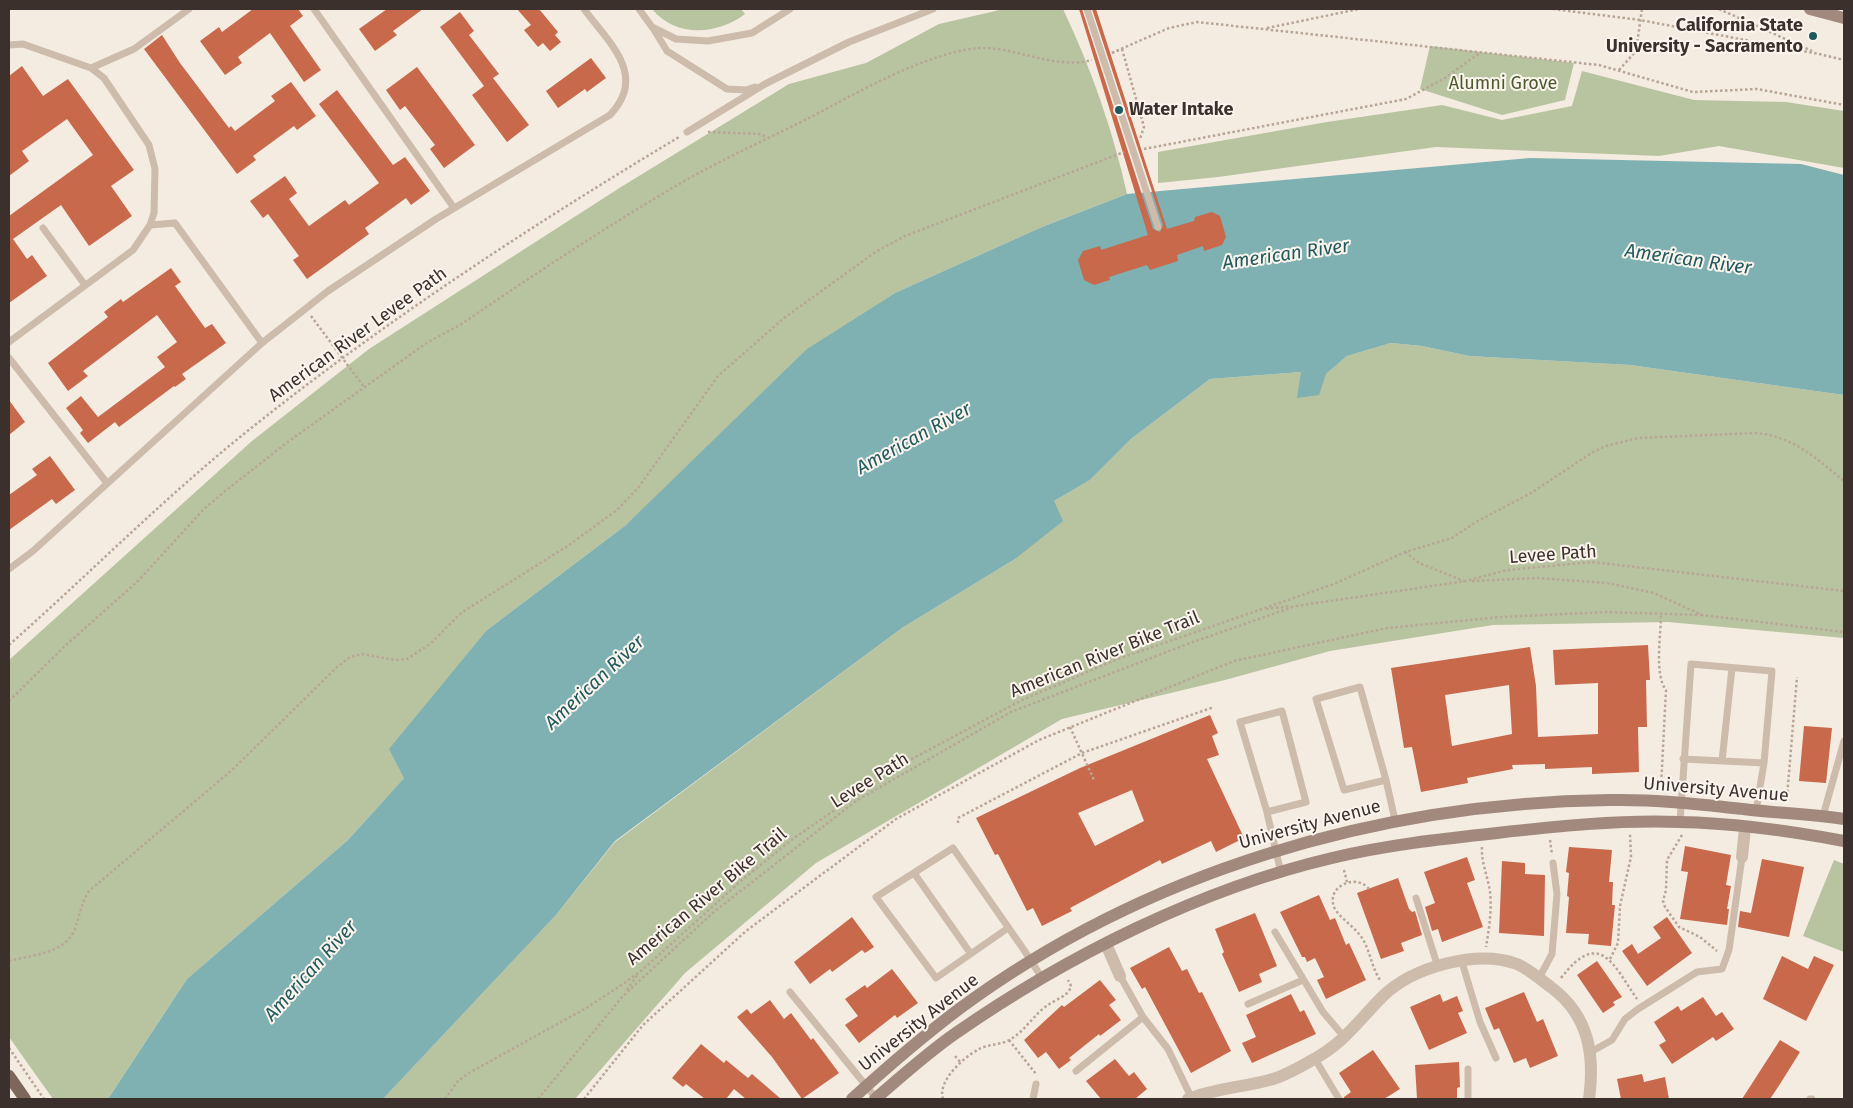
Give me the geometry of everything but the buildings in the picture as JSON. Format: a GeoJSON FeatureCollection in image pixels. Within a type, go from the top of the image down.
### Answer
{"type":"FeatureCollection","features":[{"type":"Feature","properties":{"kind":"main road"},"geometry":{"type":"LineString","coordinates":[[9,1076],[25,1099]]}},
{"type":"Feature","properties":{"kind":"street"},"geometry":{"type":"LineString","coordinates":[[1810,9],[1844,18]]}},
{"type":"Feature","properties":{"kind":"street","name":"University Avenue"},"geometry":{"type":"LineString","coordinates":[[852,1099],[960,1009],[1032,962],[1111,917],[1227,867],[1276,850],[1336,833],[1395,820],[1547,802],[1628,800],[1681,803],[1844,819]]}},
{"type":"Feature","properties":{"kind":"street","name":"University Avenue"},"geometry":{"type":"LineString","coordinates":[[876,1099],[954,1034],[1042,978],[1106,944],[1221,892],[1330,859],[1380,848],[1442,838],[1542,827],[1745,828],[1790,831],[1844,841]]}},
{"type":"Feature","properties":{"kind":"street"},"geometry":{"type":"LineString","coordinates":[[1742,857],[1745,828]]}},
{"type":"Feature","properties":{"kind":"street"},"geometry":{"type":"LineString","coordinates":[[1106,944],[1120,976]]}},
{"type":"Feature","properties":{"kind":"street"},"geometry":{"type":"LineString","coordinates":[[1191,1099],[1275,1079],[1315,1059],[1345,1038],[1388,992],[1408,978],[1461,959],[1517,964],[1553,988],[1568,1001],[1577,1013],[1588,1037],[1589,1099]]}},
{"type":"Feature","properties":{"kind":"lane"},"geometry":{"type":"LineString","coordinates":[[91,68],[134,49],[189,9]]}},
{"type":"Feature","properties":{"kind":"lane"},"geometry":{"type":"LineString","coordinates":[[314,9],[454,208]]}},
{"type":"Feature","properties":{"kind":"lane"},"geometry":{"type":"LineString","coordinates":[[9,568],[33,551],[262,342],[305,308],[392,246],[610,115],[619,105],[627,83],[624,65],[584,9]]}},
{"type":"Feature","properties":{"kind":"lane"},"geometry":{"type":"LineString","coordinates":[[639,9],[667,51],[727,89],[746,90],[765,84]]}},
{"type":"Feature","properties":{"kind":"lane"},"geometry":{"type":"LineString","coordinates":[[652,26],[676,39],[708,41],[752,33],[790,9]]}},
{"type":"Feature","properties":{"kind":"lane"},"geometry":{"type":"LineString","coordinates":[[687,132],[765,84],[850,42],[933,9]]}},
{"type":"Feature","properties":{"kind":"lane"},"geometry":{"type":"LineString","coordinates":[[1087,9],[1158,227]]}},
{"type":"Feature","properties":{"kind":"lane"},"geometry":{"type":"LineString","coordinates":[[9,36],[12,45],[32,47],[91,68],[104,78],[148,145],[156,168],[154,213],[150,225],[132,250],[9,342]]}},
{"type":"Feature","properties":{"kind":"lane"},"geometry":{"type":"LineString","coordinates":[[150,225],[175,223],[262,342]]}},
{"type":"Feature","properties":{"kind":"lane"},"geometry":{"type":"LineString","coordinates":[[43,228],[85,285]]}},
{"type":"Feature","properties":{"kind":"lane"},"geometry":{"type":"LineString","coordinates":[[9,358],[107,484]]}},
{"type":"Feature","properties":{"kind":"lane"},"geometry":{"type":"LineString","coordinates":[[1681,828],[1683,759],[1691,664],[1772,671],[1764,762],[1756,810]]}},
{"type":"Feature","properties":{"kind":"lane"},"geometry":{"type":"LineString","coordinates":[[1722,761],[1732,668]]}},
{"type":"Feature","properties":{"kind":"lane"},"geometry":{"type":"LineString","coordinates":[[1386,780],[1344,790],[1316,699],[1360,687],[1386,780],[1395,820]]}},
{"type":"Feature","properties":{"kind":"lane"},"geometry":{"type":"LineString","coordinates":[[1266,812],[1306,802],[1282,711],[1240,722],[1266,812],[1281,873]]}},
{"type":"Feature","properties":{"kind":"lane"},"geometry":{"type":"LineString","coordinates":[[1823,816],[1844,741]]}},
{"type":"Feature","properties":{"kind":"lane"},"geometry":{"type":"LineString","coordinates":[[1683,759],[1764,762]]}},
{"type":"Feature","properties":{"kind":"lane"},"geometry":{"type":"LineString","coordinates":[[1008,928],[936,978],[876,897],[953,848],[1032,962],[1042,978]]}},
{"type":"Feature","properties":{"kind":"lane"},"geometry":{"type":"LineString","coordinates":[[1589,1054],[1612,1040],[1625,1019],[1642,1006],[1697,972],[1722,969],[1730,950],[1742,857]]}},
{"type":"Feature","properties":{"kind":"lane"},"geometry":{"type":"LineString","coordinates":[[1539,978],[1552,954],[1557,894],[1553,863]]}},
{"type":"Feature","properties":{"kind":"lane"},"geometry":{"type":"LineString","coordinates":[[914,873],[971,954]]}},
{"type":"Feature","properties":{"kind":"lane"},"geometry":{"type":"LineString","coordinates":[[1416,898],[1438,967]]}},
{"type":"Feature","properties":{"kind":"lane"},"geometry":{"type":"LineString","coordinates":[[1275,932],[1323,1012],[1345,1038]]}},
{"type":"Feature","properties":{"kind":"lane"},"geometry":{"type":"LineString","coordinates":[[1461,959],[1480,1022],[1496,1058]]}},
{"type":"Feature","properties":{"kind":"lane"},"geometry":{"type":"LineString","coordinates":[[1120,976],[1143,1017],[1168,1049],[1191,1099]]}},
{"type":"Feature","properties":{"kind":"lane"},"geometry":{"type":"LineString","coordinates":[[1248,1004],[1303,980]]}},
{"type":"Feature","properties":{"kind":"lane"},"geometry":{"type":"LineString","coordinates":[[790,992],[876,1099]]}},
{"type":"Feature","properties":{"kind":"lane"},"geometry":{"type":"LineString","coordinates":[[1076,1071],[1143,1017]]}},
{"type":"Feature","properties":{"kind":"lane"},"geometry":{"type":"LineString","coordinates":[[1315,1059],[1339,1099]]}},
{"type":"Feature","properties":{"kind":"lane"},"geometry":{"type":"LineString","coordinates":[[1468,1069],[1468,1099]]}},
{"type":"Feature","properties":{"kind":"lane"},"geometry":{"type":"LineString","coordinates":[[1033,1099],[1036,1084]]}},
{"type":"Feature","properties":{"kind":"path"},"geometry":{"type":"LineString","coordinates":[[1263,29],[1359,9]]}},
{"type":"Feature","properties":{"kind":"path"},"geometry":{"type":"LineString","coordinates":[[1553,9],[1640,20],[1844,59]]}},
{"type":"Feature","properties":{"kind":"path"},"geometry":{"type":"LineString","coordinates":[[1619,70],[1636,51],[1642,9]]}},
{"type":"Feature","properties":{"kind":"path"},"geometry":{"type":"LineString","coordinates":[[1718,9],[1819,54]]}},
{"type":"Feature","properties":{"kind":"path"},"geometry":{"type":"LineString","coordinates":[[1107,55],[1185,23],[1197,22],[1482,52],[1619,70],[1693,92],[1757,89],[1844,105]]}},
{"type":"Feature","properties":{"kind":"path"},"geometry":{"type":"LineString","coordinates":[[9,701],[65,646],[138,581],[203,510],[289,441],[428,342],[460,325],[662,194],[866,88],[938,58],[970,48],[986,48],[1050,61],[1075,62],[1099,58]]}},
{"type":"Feature","properties":{"kind":"path"},"geometry":{"type":"LineString","coordinates":[[1122,49],[1144,127],[1138,146]]}},
{"type":"Feature","properties":{"kind":"path"},"geometry":{"type":"LineString","coordinates":[[1138,151],[1406,99],[1444,78],[1482,52]]}},
{"type":"Feature","properties":{"kind":"path"},"geometry":{"type":"LineString","coordinates":[[687,132],[761,134],[767,138]]}},
{"type":"Feature","properties":{"kind":"path","name":"American River Levee Path"},"geometry":{"type":"LineString","coordinates":[[9,645],[90,573],[155,510],[230,446],[343,359],[471,268],[564,206],[687,132]]}},
{"type":"Feature","properties":{"kind":"path"},"geometry":{"type":"LineString","coordinates":[[9,961],[53,950],[64,944],[74,932],[80,905],[89,891],[232,770],[336,668],[350,657],[362,654],[395,660],[407,659],[430,644],[461,613],[569,546],[617,510],[638,488],[718,376],[784,318],[877,251],[905,236],[1132,149]]}},
{"type":"Feature","properties":{"kind":"path"},"geometry":{"type":"LineString","coordinates":[[1119,154],[1128,152]]}},
{"type":"Feature","properties":{"kind":"path"},"geometry":{"type":"LineString","coordinates":[[305,308],[364,387]]}},
{"type":"Feature","properties":{"kind":"path","name":"American River Bike Trail"},"geometry":{"type":"LineString","coordinates":[[445,1099],[458,1080],[588,1007],[641,971],[742,880],[794,838],[910,760],[976,724],[1063,682],[1115,660],[1334,584],[1405,552],[1452,538],[1476,522],[1531,493],[1593,452],[1606,446],[1638,438],[1756,432],[1772,434],[1800,446],[1844,481]]}},
{"type":"Feature","properties":{"kind":"path"},"geometry":{"type":"LineString","coordinates":[[1405,552],[1419,563],[1466,581],[1537,578],[1607,583],[1654,594],[1702,614]]}},
{"type":"Feature","properties":{"kind":"path","name":"Levee Path"},"geometry":{"type":"LineString","coordinates":[[1260,609],[1296,606],[1466,581],[1507,570],[1592,562],[1756,579],[1844,591]]}},
{"type":"Feature","properties":{"kind":"path","name":"Levee Path"},"geometry":{"type":"LineString","coordinates":[[538,1099],[623,996],[716,911],[856,801],[1011,712],[1190,643],[1296,606]]}},
{"type":"Feature","properties":{"kind":"path"},"geometry":{"type":"LineString","coordinates":[[584,1099],[643,1025],[746,930],[896,820],[1039,740],[1234,661],[1387,628],[1510,616],[1607,612],[1702,614],[1844,632]]}},
{"type":"Feature","properties":{"kind":"path"},"geometry":{"type":"LineString","coordinates":[[1661,614],[1658,673],[1661,683],[1666,690],[1661,787]]}},
{"type":"Feature","properties":{"kind":"path"},"geometry":{"type":"LineString","coordinates":[[1787,797],[1797,678]]}},
{"type":"Feature","properties":{"kind":"path"},"geometry":{"type":"LineString","coordinates":[[958,824],[958,818],[1082,753],[1214,707]]}},
{"type":"Feature","properties":{"kind":"path"},"geometry":{"type":"LineString","coordinates":[[1070,727],[1094,780]]}},
{"type":"Feature","properties":{"kind":"path"},"geometry":{"type":"LineString","coordinates":[[1681,828],[1667,860],[1666,890],[1663,901],[1679,927],[1708,942],[1725,962]]}},
{"type":"Feature","properties":{"kind":"path"},"geometry":{"type":"LineString","coordinates":[[1610,959],[1618,943],[1620,906],[1631,857],[1630,834]]}},
{"type":"Feature","properties":{"kind":"path"},"geometry":{"type":"LineString","coordinates":[[1549,836],[1553,863]]}},
{"type":"Feature","properties":{"kind":"path"},"geometry":{"type":"LineString","coordinates":[[1482,845],[1481,860],[1490,900],[1491,915],[1484,960]]}},
{"type":"Feature","properties":{"kind":"path"},"geometry":{"type":"LineString","coordinates":[[1344,870],[1347,882]]}},
{"type":"Feature","properties":{"kind":"path"},"geometry":{"type":"LineString","coordinates":[[1369,889],[1364,884],[1356,881],[1347,882],[1333,894],[1336,909],[1361,937],[1374,970],[1388,992]]}},
{"type":"Feature","properties":{"kind":"path"},"geometry":{"type":"LineString","coordinates":[[1553,988],[1574,963],[1581,958],[1597,954],[1610,959],[1642,1006]]}},
{"type":"Feature","properties":{"kind":"path"},"geometry":{"type":"LineString","coordinates":[[623,996],[641,971]]}},
{"type":"Feature","properties":{"kind":"path"},"geometry":{"type":"LineString","coordinates":[[943,1099],[942,1088],[961,1063],[977,1050],[1009,1040],[1020,1033],[1048,1005],[1068,993],[1071,986],[1068,980]]}},
{"type":"Feature","properties":{"kind":"path"},"geometry":{"type":"LineString","coordinates":[[1009,1040],[1036,1072],[1036,1084]]}},
{"type":"Feature","properties":{"kind":"path"},"geometry":{"type":"LineString","coordinates":[[9,1048],[44,1099]]}},
{"type":"Feature","properties":{"kind":"path"},"geometry":{"type":"LineString","coordinates":[[955,1056],[961,1063]]}},
{"type":"Feature","properties":{"kind":"green space"},"geometry":{"type":"Polygon","coordinates":[[[652,9],[741,9],[745,14],[722,26],[697,30],[673,25],[652,9]]]}},
{"type":"Feature","properties":{"kind":"green space"},"geometry":{"type":"Polygon","coordinates":[[[1004,9],[1063,9],[1083,54],[1100,100],[1115,146],[1127,194],[1042,227],[897,292],[626,525],[487,630],[404,778],[348,840],[187,979],[108,1099],[53,1099],[9,1037],[9,660],[252,441],[369,349],[621,187],[789,84],[866,63],[939,24],[1004,9]]]}},
{"type":"Feature","properties":{"kind":"green space","name":"Alumni Grove"},"geometry":{"type":"Polygon","coordinates":[[[1430,46],[1574,63],[1565,100],[1502,115],[1420,89],[1430,46]]]}},
{"type":"Feature","properties":{"kind":"green space"},"geometry":{"type":"Polygon","coordinates":[[[1582,71],[1694,100],[1786,102],[1844,111],[1844,168],[1719,146],[1659,156],[1436,147],[1218,177],[1158,183],[1158,152],[1327,122],[1442,105],[1502,120],[1572,106],[1582,71]]]}},
{"type":"Feature","properties":{"kind":"green space"},"geometry":{"type":"Polygon","coordinates":[[[1391,343],[1422,346],[1469,356],[1630,365],[1844,395],[1844,638],[1668,622],[1493,625],[1330,651],[1225,680],[1062,719],[816,863],[685,973],[575,1099],[383,1099],[556,915],[615,842],[902,628],[1015,559],[1054,501],[1090,480],[1131,439],[1210,379],[1301,372],[1326,374],[1347,356],[1391,343]]]}},
{"type":"Feature","properties":{"kind":"green space"},"geometry":{"type":"Polygon","coordinates":[[[1834,860],[1844,864],[1844,952],[1803,936],[1834,860]]]}},
{"type":"Feature","properties":{"kind":"water","name":"American River"},"geometry":{"type":"Polygon","coordinates":[[[1530,158],[1801,164],[1844,175],[1844,395],[1630,365],[1469,356],[1422,346],[1391,343],[1347,356],[1326,374],[1319,395],[1297,398],[1301,372],[1210,379],[1131,439],[1090,480],[1054,501],[1063,521],[1015,559],[902,628],[615,841],[556,915],[383,1099],[108,1099],[187,979],[348,840],[404,778],[389,749],[487,630],[626,525],[807,349],[897,292],[1042,227],[1127,194],[1530,158]]]}},
{"type":"Feature","properties":{"kind":"place","name":"California State University - Sacramento"},"geometry":{"type":"Point","coordinates":[1813,36]}},
{"type":"Feature","properties":{"kind":"place","name":"Water Intake"},"geometry":{"type":"Point","coordinates":[1119,110]}}]}
